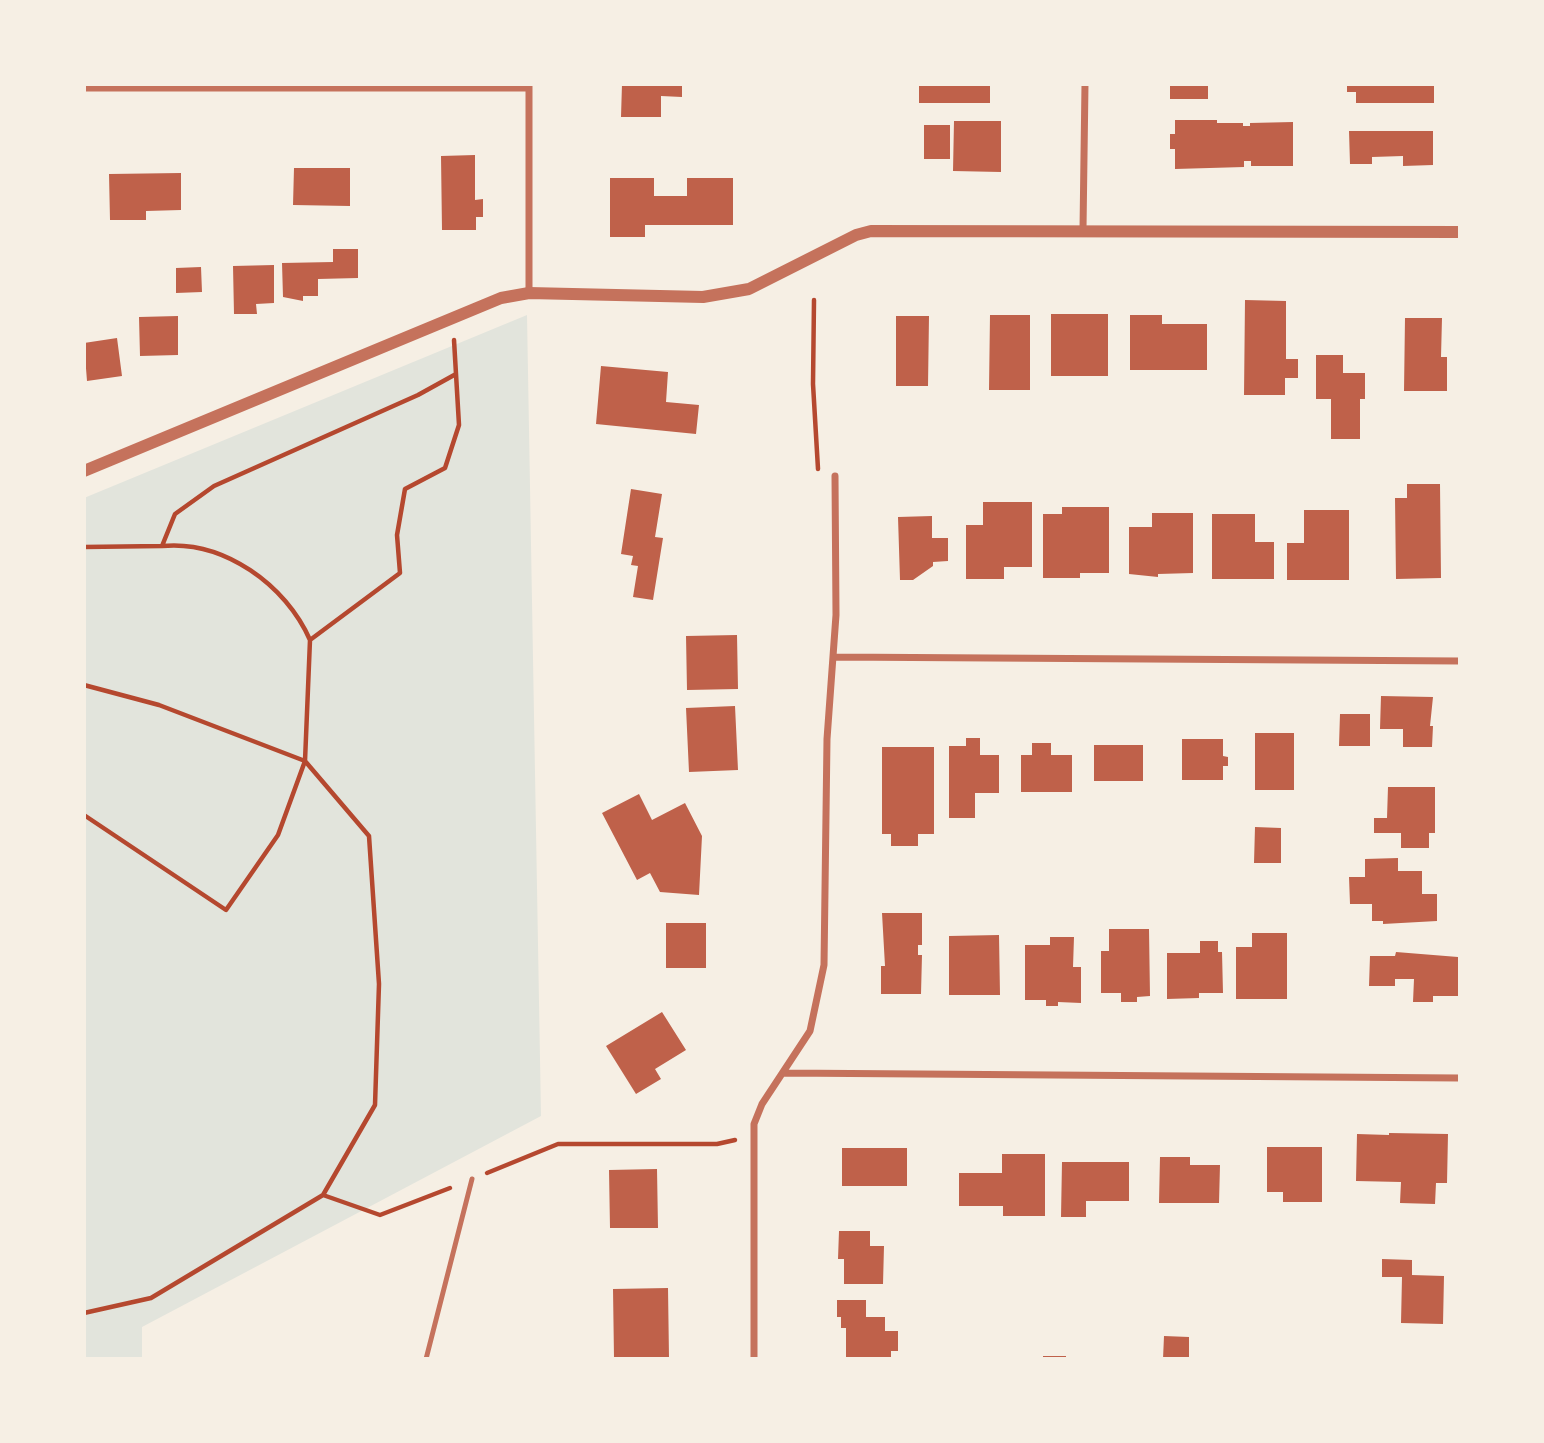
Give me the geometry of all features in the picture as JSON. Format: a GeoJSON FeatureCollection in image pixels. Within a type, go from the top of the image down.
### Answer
{"type":"FeatureCollection","features":[{"type":"Feature","properties":{"kind":"street"},"geometry":{"type":"LineString","coordinates":[[1083,229],[1085,84]]}},
{"type":"Feature","properties":{"kind":"street"},"geometry":{"type":"LineString","coordinates":[[84,88],[529,86],[529,293]]}},
{"type":"Feature","properties":{"kind":"street"},"geometry":{"type":"LineString","coordinates":[[84,471],[501,298],[529,293],[703,296],[749,289],[856,235],[871,231],[1083,229],[1460,232]]}},
{"type":"Feature","properties":{"kind":"street"},"geometry":{"type":"LineString","coordinates":[[754,1359],[754,1124],[762,1104],[810,1031],[824,965],[827,739],[834,657],[835,475]]}},
{"type":"Feature","properties":{"kind":"street"},"geometry":{"type":"LineString","coordinates":[[834,657],[1460,661]]}},
{"type":"Feature","properties":{"kind":"street"},"geometry":{"type":"LineString","coordinates":[[783,1073],[1460,1079]]}},
{"type":"Feature","properties":{"kind":"lane"},"geometry":{"type":"LineString","coordinates":[[426,1359],[472,1179]]}},
{"type":"Feature","properties":{"kind":"path"},"geometry":{"type":"LineString","coordinates":[[814,300],[816,468],[835,475]]}},
{"type":"Feature","properties":{"kind":"path"},"geometry":{"type":"LineString","coordinates":[[310,640],[400,573],[397,535],[405,489],[445,468],[458,425],[453,317]]}},
{"type":"Feature","properties":{"kind":"path"},"geometry":{"type":"LineString","coordinates":[[162,546],[175,514],[214,485],[418,395],[456,374]]}},
{"type":"Feature","properties":{"kind":"path"},"geometry":{"type":"LineString","coordinates":[[84,547],[184,544],[227,556],[274,589],[300,618],[310,640],[305,761],[278,835],[226,909],[84,815]]}},
{"type":"Feature","properties":{"kind":"path"},"geometry":{"type":"LineString","coordinates":[[84,685],[159,705],[305,761],[369,836],[379,984],[375,1105],[323,1195],[151,1298],[84,1313]]}},
{"type":"Feature","properties":{"kind":"path"},"geometry":{"type":"LineString","coordinates":[[323,1195],[380,1215],[558,1144],[717,1144],[754,1136]]}},
{"type":"Feature","properties":{"kind":"shaded area"},"geometry":{"type":"Polygon","coordinates":[[[527,315],[541,1116],[142,1327],[142,1359],[84,1359],[84,498],[527,315]]]}},
{"type":"Feature","properties":{"kind":"building"},"geometry":{"type":"Polygon","coordinates":[[[622,84],[682,84],[682,97],[661,96],[661,117],[621,117],[622,84]]]}},
{"type":"Feature","properties":{"kind":"building"},"geometry":{"type":"Polygon","coordinates":[[[919,84],[990,84],[990,103],[919,103],[919,84]]]}},
{"type":"Feature","properties":{"kind":"building"},"geometry":{"type":"Polygon","coordinates":[[[1170,84],[1208,84],[1208,99],[1170,99],[1170,84]]]}},
{"type":"Feature","properties":{"kind":"building"},"geometry":{"type":"Polygon","coordinates":[[[1347,84],[1434,84],[1434,103],[1356,103],[1356,92],[1347,92],[1347,84]]]}},
{"type":"Feature","properties":{"kind":"building"},"geometry":{"type":"Polygon","coordinates":[[[1175,120],[1217,120],[1217,123],[1243,123],[1243,126],[1250,126],[1250,123],[1293,122],[1293,166],[1251,166],[1251,161],[1244,161],[1244,167],[1175,169],[1175,149],[1170,149],[1170,134],[1175,134],[1175,120]]]}},
{"type":"Feature","properties":{"kind":"building"},"geometry":{"type":"Polygon","coordinates":[[[954,121],[1001,121],[1001,172],[953,171],[954,121]]]}},
{"type":"Feature","properties":{"kind":"building"},"geometry":{"type":"Polygon","coordinates":[[[924,125],[950,125],[950,159],[924,159],[924,125]]]}},
{"type":"Feature","properties":{"kind":"building"},"geometry":{"type":"Polygon","coordinates":[[[1349,131],[1433,131],[1433,165],[1403,166],[1403,156],[1372,157],[1372,164],[1350,164],[1349,131]]]}},
{"type":"Feature","properties":{"kind":"building"},"geometry":{"type":"Polygon","coordinates":[[[475,155],[475,200],[483,199],[483,217],[476,217],[476,230],[442,230],[441,156],[475,155]]]}},
{"type":"Feature","properties":{"kind":"building"},"geometry":{"type":"Polygon","coordinates":[[[294,168],[350,168],[350,206],[293,205],[294,168]]]}},
{"type":"Feature","properties":{"kind":"building"},"geometry":{"type":"Polygon","coordinates":[[[181,173],[181,210],[146,211],[146,220],[110,220],[109,174],[181,173]]]}},
{"type":"Feature","properties":{"kind":"building"},"geometry":{"type":"Polygon","coordinates":[[[610,178],[654,178],[654,196],[687,196],[687,178],[733,178],[733,225],[645,225],[645,237],[610,237],[610,178]]]}},
{"type":"Feature","properties":{"kind":"building"},"geometry":{"type":"Polygon","coordinates":[[[333,249],[358,249],[358,278],[318,279],[318,296],[303,296],[303,301],[283,297],[282,263],[333,262],[333,249]]]}},
{"type":"Feature","properties":{"kind":"building"},"geometry":{"type":"Polygon","coordinates":[[[274,265],[274,303],[256,304],[257,314],[234,314],[233,266],[274,265]]]}},
{"type":"Feature","properties":{"kind":"building"},"geometry":{"type":"Polygon","coordinates":[[[201,267],[202,292],[176,293],[176,268],[201,267]]]}},
{"type":"Feature","properties":{"kind":"building"},"geometry":{"type":"Polygon","coordinates":[[[1245,300],[1286,301],[1286,359],[1298,359],[1298,378],[1285,378],[1285,395],[1244,395],[1245,300]]]}},
{"type":"Feature","properties":{"kind":"building"},"geometry":{"type":"Polygon","coordinates":[[[1051,314],[1108,314],[1108,376],[1051,376],[1051,314]]]}},
{"type":"Feature","properties":{"kind":"building"},"geometry":{"type":"Polygon","coordinates":[[[990,315],[1030,315],[1030,390],[989,390],[990,315]]]}},
{"type":"Feature","properties":{"kind":"building"},"geometry":{"type":"Polygon","coordinates":[[[1130,315],[1162,315],[1162,324],[1207,324],[1207,370],[1130,370],[1130,315]]]}},
{"type":"Feature","properties":{"kind":"building"},"geometry":{"type":"Polygon","coordinates":[[[178,316],[178,355],[140,356],[139,317],[178,316]]]}},
{"type":"Feature","properties":{"kind":"building"},"geometry":{"type":"Polygon","coordinates":[[[896,316],[929,316],[928,386],[896,386],[896,316]]]}},
{"type":"Feature","properties":{"kind":"building"},"geometry":{"type":"Polygon","coordinates":[[[1405,318],[1442,318],[1441,357],[1447,357],[1447,391],[1404,391],[1405,318]]]}},
{"type":"Feature","properties":{"kind":"building"},"geometry":{"type":"Polygon","coordinates":[[[117,338],[122,376],[87,381],[84,343],[117,338]]]}},
{"type":"Feature","properties":{"kind":"building"},"geometry":{"type":"Polygon","coordinates":[[[1316,355],[1343,355],[1343,373],[1365,373],[1365,399],[1360,399],[1360,439],[1331,439],[1331,399],[1316,399],[1316,355]]]}},
{"type":"Feature","properties":{"kind":"building"},"geometry":{"type":"Polygon","coordinates":[[[601,366],[668,372],[666,402],[699,405],[696,434],[596,424],[601,366]]]}},
{"type":"Feature","properties":{"kind":"building"},"geometry":{"type":"Polygon","coordinates":[[[1407,484],[1440,484],[1441,578],[1396,579],[1395,498],[1407,498],[1407,484]]]}},
{"type":"Feature","properties":{"kind":"building"},"geometry":{"type":"Polygon","coordinates":[[[631,489],[662,494],[655,537],[663,538],[653,600],[633,597],[638,566],[631,565],[633,556],[621,554],[631,489]]]}},
{"type":"Feature","properties":{"kind":"building"},"geometry":{"type":"Polygon","coordinates":[[[983,502],[1032,502],[1032,567],[1004,567],[1004,579],[966,579],[966,525],[983,525],[983,502]]]}},
{"type":"Feature","properties":{"kind":"building"},"geometry":{"type":"Polygon","coordinates":[[[1062,507],[1109,507],[1109,573],[1080,573],[1080,578],[1043,578],[1043,514],[1062,514],[1062,507]]]}},
{"type":"Feature","properties":{"kind":"building"},"geometry":{"type":"Polygon","coordinates":[[[1304,510],[1349,510],[1349,580],[1287,580],[1287,543],[1304,543],[1304,510]]]}},
{"type":"Feature","properties":{"kind":"building"},"geometry":{"type":"Polygon","coordinates":[[[1152,513],[1193,513],[1193,573],[1158,574],[1158,577],[1129,574],[1129,527],[1152,527],[1152,513]]]}},
{"type":"Feature","properties":{"kind":"building"},"geometry":{"type":"Polygon","coordinates":[[[1212,514],[1255,514],[1255,542],[1274,542],[1274,579],[1212,579],[1212,514]]]}},
{"type":"Feature","properties":{"kind":"building"},"geometry":{"type":"Polygon","coordinates":[[[932,516],[932,538],[948,538],[948,561],[933,562],[933,566],[913,580],[900,580],[898,517],[932,516]]]}},
{"type":"Feature","properties":{"kind":"building"},"geometry":{"type":"Polygon","coordinates":[[[737,635],[738,689],[687,690],[686,636],[737,635]]]}},
{"type":"Feature","properties":{"kind":"building"},"geometry":{"type":"Polygon","coordinates":[[[1381,696],[1433,697],[1430,726],[1433,726],[1432,747],[1403,747],[1403,729],[1380,729],[1381,696]]]}},
{"type":"Feature","properties":{"kind":"building"},"geometry":{"type":"Polygon","coordinates":[[[735,706],[738,770],[689,772],[686,708],[735,706]]]}},
{"type":"Feature","properties":{"kind":"building"},"geometry":{"type":"Polygon","coordinates":[[[1340,714],[1370,714],[1370,746],[1339,746],[1340,714]]]}},
{"type":"Feature","properties":{"kind":"building"},"geometry":{"type":"Polygon","coordinates":[[[1255,733],[1294,733],[1294,790],[1255,790],[1255,733]]]}},
{"type":"Feature","properties":{"kind":"building"},"geometry":{"type":"Polygon","coordinates":[[[966,738],[980,738],[980,755],[999,755],[999,793],[975,793],[975,818],[949,818],[949,746],[966,746],[966,738]]]}},
{"type":"Feature","properties":{"kind":"building"},"geometry":{"type":"Polygon","coordinates":[[[1182,739],[1223,739],[1223,756],[1228,757],[1228,766],[1223,766],[1223,780],[1182,780],[1182,739]]]}},
{"type":"Feature","properties":{"kind":"building"},"geometry":{"type":"Polygon","coordinates":[[[1032,743],[1051,743],[1051,755],[1072,755],[1072,792],[1021,792],[1021,755],[1032,755],[1032,743]]]}},
{"type":"Feature","properties":{"kind":"building"},"geometry":{"type":"Polygon","coordinates":[[[1094,745],[1143,745],[1143,781],[1094,781],[1094,745]]]}},
{"type":"Feature","properties":{"kind":"building"},"geometry":{"type":"Polygon","coordinates":[[[882,747],[934,747],[934,834],[918,834],[918,846],[891,846],[891,834],[882,834],[882,747]]]}},
{"type":"Feature","properties":{"kind":"building"},"geometry":{"type":"Polygon","coordinates":[[[1388,787],[1435,787],[1435,833],[1429,833],[1429,848],[1401,848],[1401,833],[1374,833],[1374,818],[1387,818],[1388,787]]]}},
{"type":"Feature","properties":{"kind":"building"},"geometry":{"type":"Polygon","coordinates":[[[639,794],[652,820],[685,803],[702,836],[699,895],[660,892],[650,873],[637,880],[602,813],[639,794]]]}},
{"type":"Feature","properties":{"kind":"building"},"geometry":{"type":"Polygon","coordinates":[[[1255,827],[1281,828],[1281,863],[1254,863],[1255,827]]]}},
{"type":"Feature","properties":{"kind":"building"},"geometry":{"type":"Polygon","coordinates":[[[1398,858],[1398,871],[1422,871],[1422,894],[1437,894],[1437,921],[1383,924],[1383,921],[1372,921],[1372,904],[1350,904],[1349,877],[1365,877],[1365,859],[1398,858]]]}},
{"type":"Feature","properties":{"kind":"building"},"geometry":{"type":"Polygon","coordinates":[[[882,913],[922,913],[922,945],[918,945],[918,955],[922,955],[921,994],[881,994],[881,966],[885,966],[882,913]]]}},
{"type":"Feature","properties":{"kind":"building"},"geometry":{"type":"Polygon","coordinates":[[[666,923],[706,923],[706,968],[666,968],[666,923]]]}},
{"type":"Feature","properties":{"kind":"building"},"geometry":{"type":"Polygon","coordinates":[[[1109,929],[1149,929],[1150,996],[1137,997],[1137,1002],[1121,1002],[1121,993],[1101,993],[1101,951],[1109,951],[1109,929]]]}},
{"type":"Feature","properties":{"kind":"building"},"geometry":{"type":"Polygon","coordinates":[[[1252,933],[1287,933],[1287,999],[1236,999],[1236,947],[1252,947],[1252,933]]]}},
{"type":"Feature","properties":{"kind":"building"},"geometry":{"type":"Polygon","coordinates":[[[999,935],[1000,995],[949,995],[949,936],[999,935]]]}},
{"type":"Feature","properties":{"kind":"building"},"geometry":{"type":"Polygon","coordinates":[[[1050,937],[1074,937],[1073,967],[1081,967],[1081,1003],[1058,1002],[1058,1006],[1046,1006],[1046,1000],[1025,1000],[1025,945],[1050,945],[1050,937]]]}},
{"type":"Feature","properties":{"kind":"building"},"geometry":{"type":"Polygon","coordinates":[[[1200,941],[1218,941],[1218,952],[1222,952],[1223,993],[1199,993],[1199,998],[1167,999],[1167,953],[1200,953],[1200,941]]]}},
{"type":"Feature","properties":{"kind":"building"},"geometry":{"type":"Polygon","coordinates":[[[1396,952],[1458,957],[1458,996],[1433,996],[1433,1002],[1413,1002],[1414,979],[1395,979],[1395,986],[1369,986],[1370,956],[1395,956],[1396,952]]]}},
{"type":"Feature","properties":{"kind":"building"},"geometry":{"type":"Polygon","coordinates":[[[662,1012],[686,1050],[655,1069],[661,1079],[636,1094],[606,1046],[662,1012]]]}},
{"type":"Feature","properties":{"kind":"building"},"geometry":{"type":"Polygon","coordinates":[[[1357,1134],[1448,1134],[1447,1183],[1436,1183],[1435,1204],[1400,1203],[1401,1182],[1356,1181],[1357,1134]]]}},
{"type":"Feature","properties":{"kind":"building"},"geometry":{"type":"Polygon","coordinates":[[[1267,1147],[1322,1147],[1322,1202],[1283,1202],[1283,1192],[1267,1192],[1267,1147]]]}},
{"type":"Feature","properties":{"kind":"building"},"geometry":{"type":"Polygon","coordinates":[[[842,1148],[907,1148],[907,1186],[842,1186],[842,1148]]]}},
{"type":"Feature","properties":{"kind":"building"},"geometry":{"type":"Polygon","coordinates":[[[1002,1154],[1045,1154],[1045,1216],[1003,1216],[1003,1206],[959,1206],[959,1173],[1002,1173],[1002,1154]]]}},
{"type":"Feature","properties":{"kind":"building"},"geometry":{"type":"Polygon","coordinates":[[[1160,1157],[1190,1157],[1190,1165],[1220,1165],[1219,1203],[1159,1203],[1160,1157]]]}},
{"type":"Feature","properties":{"kind":"building"},"geometry":{"type":"Polygon","coordinates":[[[1062,1162],[1129,1162],[1129,1201],[1086,1201],[1086,1217],[1061,1217],[1062,1162]]]}},
{"type":"Feature","properties":{"kind":"building"},"geometry":{"type":"Polygon","coordinates":[[[657,1169],[658,1228],[610,1228],[609,1170],[657,1169]]]}},
{"type":"Feature","properties":{"kind":"building"},"geometry":{"type":"Polygon","coordinates":[[[839,1231],[870,1231],[870,1246],[884,1246],[883,1284],[844,1284],[844,1259],[838,1259],[839,1231]]]}},
{"type":"Feature","properties":{"kind":"building"},"geometry":{"type":"Polygon","coordinates":[[[1382,1259],[1412,1260],[1412,1275],[1444,1276],[1443,1324],[1401,1323],[1402,1277],[1382,1277],[1382,1259]]]}},
{"type":"Feature","properties":{"kind":"building"},"geometry":{"type":"Polygon","coordinates":[[[668,1288],[669,1358],[614,1358],[613,1289],[668,1288]]]}},
{"type":"Feature","properties":{"kind":"building"},"geometry":{"type":"Polygon","coordinates":[[[837,1300],[866,1300],[866,1317],[885,1317],[885,1331],[898,1331],[898,1351],[891,1351],[891,1359],[846,1359],[846,1328],[841,1328],[841,1317],[837,1317],[837,1300]]]}},
{"type":"Feature","properties":{"kind":"building"},"geometry":{"type":"Polygon","coordinates":[[[1164,1336],[1189,1337],[1189,1359],[1163,1359],[1164,1336]]]}},
{"type":"Feature","properties":{"kind":"building"},"geometry":{"type":"Polygon","coordinates":[[[1043,1356],[1066,1356],[1066,1359],[1043,1359],[1043,1356]]]}}]}
